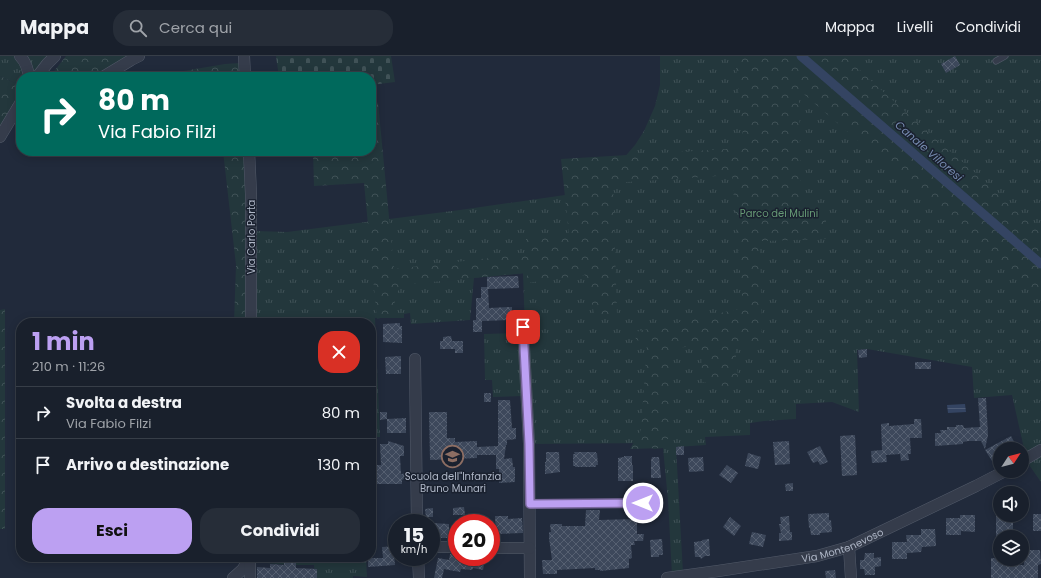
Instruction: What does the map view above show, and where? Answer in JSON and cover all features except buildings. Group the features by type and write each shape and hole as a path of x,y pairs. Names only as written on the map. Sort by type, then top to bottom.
{"street":[{"path":"20,56 26,64 28,72"},
{"path":"41,72 55,56"},
{"path":"111,72 139,56"},
{"path":"244,56 245,72"},
{"path":"0,137 16,110"},
{"name":"Via Carlo Porta","path":"249,156 251,194 251,318"},
{"path":"523,327 529,444 530,578"},
{"path":"414,359 417,514"},
{"path":"1029,458 1041,450"},
{"name":"Via Montenevoso","path":"667,578 817,556 849,547 993,477"},
{"path":"849,547 851,578"},
{"path":"500,548 530,548"},
{"path":"233,578 243,570 247,562"},
{"path":"250,562 250,578"},
{"path":"418,566 419,578"}],"lane":[{"path":"996,61 1004,56"},
{"path":"530,504 643,503"}],"green space":[{"path":"0,56 16,56 24,72 16,72 16,84 0,76"},
{"path":"27,56 51,56 37,72 33,72 32,65"},
{"path":"66,56 129,56 109,72 54,72"},
{"path":"276,56 391,56 395,82 376,84 376,72 278,72"},
{"name":"Parco dei Mulini","path":"660,56 1041,56 1041,482 1029,465 1029,442 1023,442 1012,395 974,398 972,367 867,349 857,350 859,412 832,402 796,404 796,419 750,423 750,435 705,437 706,445 676,447 683,573 672,575 668,500 663,448 653,449 653,443 529,444 523,273 404,285 474,278 470,320 411,324 410,313 404,314 404,318 255,318 256,231 287,232 565,195 578,190 622,160 635,145 644,131 655,106 660,85"},
{"path":"735,56 844,56 921,126 1041,230 1041,298 799,90 801,213 826,213 826,239 760,241 762,346 735,346 739,389 702,382 701,346 670,348 669,439 664,439 663,448 630,449 641,430 647,343 636,340 635,332 743,308 732,175 613,183 617,315 595,317 585,275 527,283 527,273 400,285 391,315 377,319 364,183 314,186 313,156 376,156 376,105 378,102 394,269 526,254 526,237 569,235 561,159 744,148"},
{"path":"240,63 240,72 178,72"},
{"path":"0,76 16,84 16,120 6,121 0,130"},
{"path":"224,156 244,156 247,217 245,318 234,318 236,265"},
{"path":"5,309 5,529 0,529 0,310"},
{"path":"519,333 523,396 493,397 492,380 485,380 484,334"},
{"name":"Parco dei Mulini","path":"376,342 380,437 376,437"},
{"path":"253,562 366,562 367,577 353,576 353,578 315,578 314,565"}],"water":[{"path":"965,404 966,412 948,413 947,405"}],"waterway":[{"name":"Canale Villoresi","path":"801,56 1041,264"}],"place":[{"name":"Scuola dell\"Infanzia Bruno Munari","path":"453,456"}],"route":[{"path":"523,327 529,444 530,504 643,503"}]}
